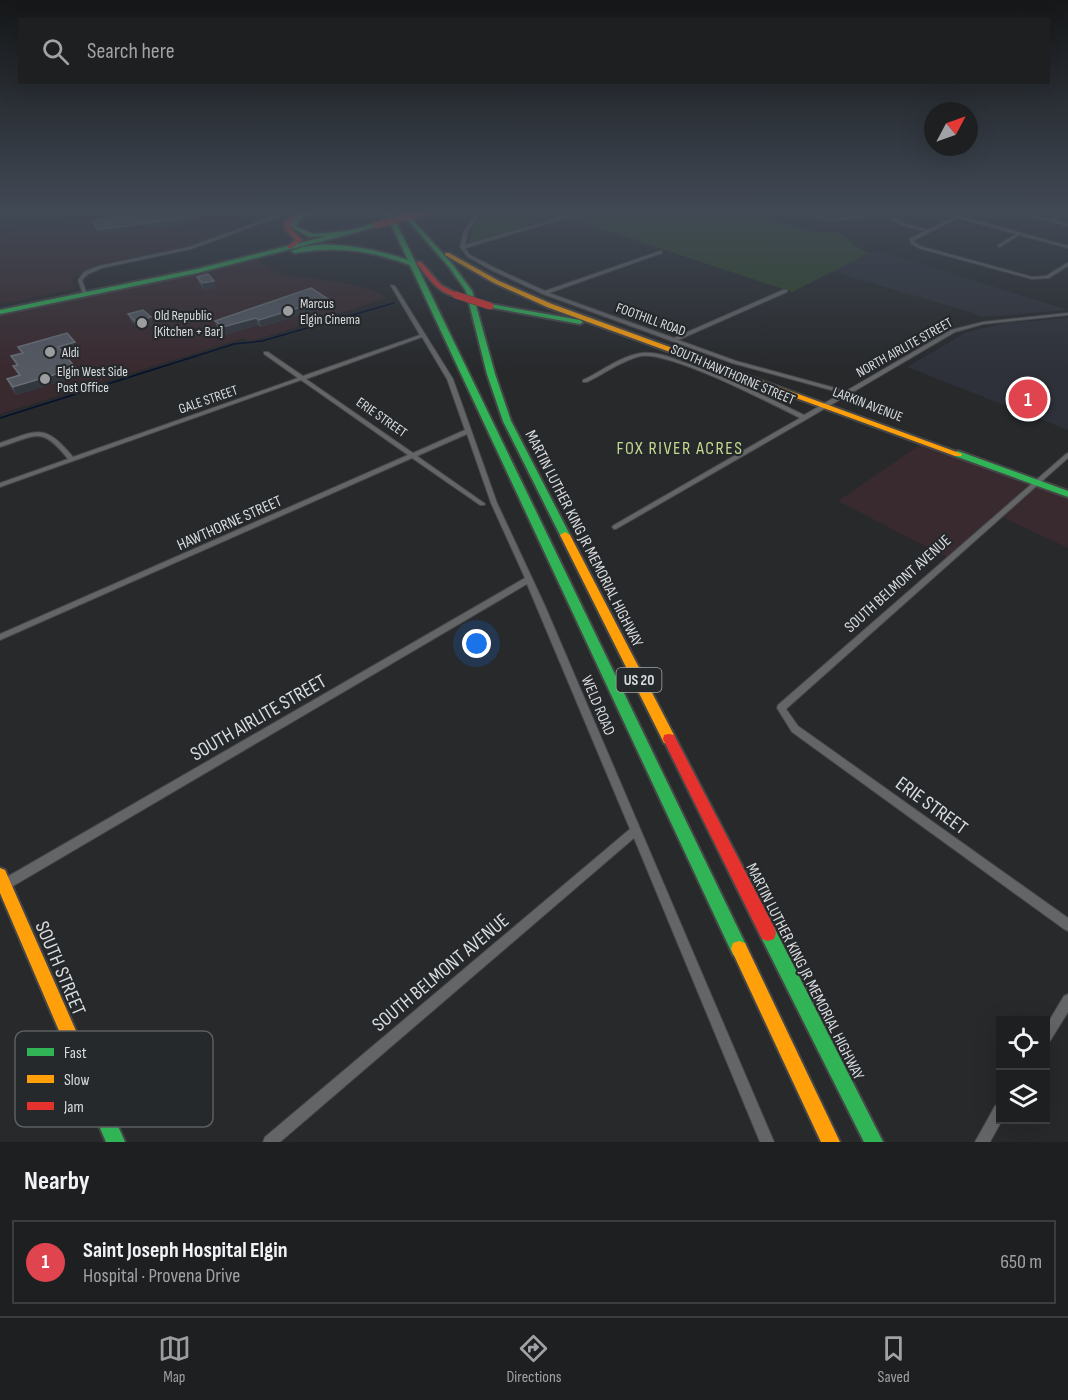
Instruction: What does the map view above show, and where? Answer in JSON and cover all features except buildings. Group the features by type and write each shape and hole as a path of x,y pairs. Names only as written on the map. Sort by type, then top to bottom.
{"main road":[{"path":"196,271 226,263"},
{"path":"0,312 234,263"},
{"path":"405,263 414,267"},
{"path":"412,263 414,267"},
{"name":"MARTIN LUTHER KING JR MEMORIAL HIGHWAY","path":"413,263 831,1142"},
{"path":"420,263 429,276 456,295 490,306 600,327 657,345"},
{"name":"MARTIN LUTHER KING JR MEMORIAL HIGHWAY","path":"449,263 469,291 491,374 507,421 874,1142"},
{"path":"461,263 488,278 657,345"},
{"name":"LARKIN AVENUE","path":"657,345 828,405 1068,494"},
{"name":"SOUTH STREET","path":"2,880 68,1031"},
{"name":"SOUTH STREET","path":"109,1127 116,1142"}],"street":[{"path":"85,294 80,280 98,268 120,263"},
{"name":"FOOTHILL ROAD","path":"482,263 545,293 674,340 764,371 811,381 847,393"},
{"path":"545,293 629,263"},
{"path":"978,263 1032,278 1047,277 1068,264"},
{"name":"WELD ROAD","path":"393,286 450,380 494,503 530,579 767,1142"},
{"path":"674,340 785,291"},
{"name":"NORTH AIRLITE STREET","path":"828,405 954,331 983,322 1068,314"},
{"name":"GALE STREET","path":"0,485 424,335"},
{"name":"ERIE STREET","path":"266,353 482,504"},
{"name":"SOUTH HAWTHORNE STREET","path":"585,381 644,354 656,354 721,378 805,418"},
{"path":"616,527 828,405"},
{"name":"HAWTHORNE STREET","path":"0,637 469,431"},
{"path":"0,445 31,435 48,434 56,438 72,460"},
{"name":"SOUTH BELMONT AVENUE","path":"781,708 1034,483 1068,456"},
{"name":"SOUTH AIRLITE STREET","path":"2,880 530,579"},
{"name":"ERIE STREET","path":"781,708 795,729 1068,925"},
{"name":"SOUTH BELMONT AVENUE","path":"270,1142 636,831"},
{"path":"1050,1030 1068,1000"},
{"path":"982,1142 996,1118"}],"shaded area":[{"path":"0,263 108,263 74,278 72,282 75,289 0,304"},
{"path":"241,263 263,263 284,275 341,282 373,290 387,298 249,342 244,338 0,414 0,313"},
{"path":"847,263 918,263 1068,310 980,317 831,271"},
{"path":"1068,318 1068,430 907,367 967,332 1005,323"},
{"path":"924,442 1032,483 948,558 838,501"},
{"path":"1035,484 1068,495 1068,548 1000,516"}],"green space":[{"path":"705,263 849,263 792,292"}],"waterway":[{"path":"0,418 234,344 262,341 394,303"}],"traffic: fast":[{"path":"0,312 227,263"},
{"path":"412,263 739,949"},
{"path":"449,263 469,291 491,374 507,421 565,535"},
{"path":"490,306 580,322"},
{"path":"958,454 1068,494"},
{"path":"768,933 874,1142"},
{"path":"109,1127 116,1142"}],"traffic: slow":[{"path":"462,263 523,294 657,345"},
{"path":"657,345 958,454"},
{"path":"565,535 669,739"},
{"path":"0,875 68,1031"},
{"path":"739,949 831,1142"}],"traffic: jam":[{"path":"419,263 439,286 456,295"},
{"path":"456,295 490,306"},
{"path":"669,739 768,933"}],"place":[{"name":"Marcus Elgin Cinema","path":"288,311"},
{"name":"Old Republic [Kitchen + Bar]","path":"142,323"},
{"name":"Aldi","path":"50,352"},
{"name":"Elgin West Side Post Office","path":"45,379"},
{"name":"Saint Joseph Hospital Elgin","path":"1028,399"}],"district":[{"name":"FOX RIVER ACRES","path":"680,448"}]}
